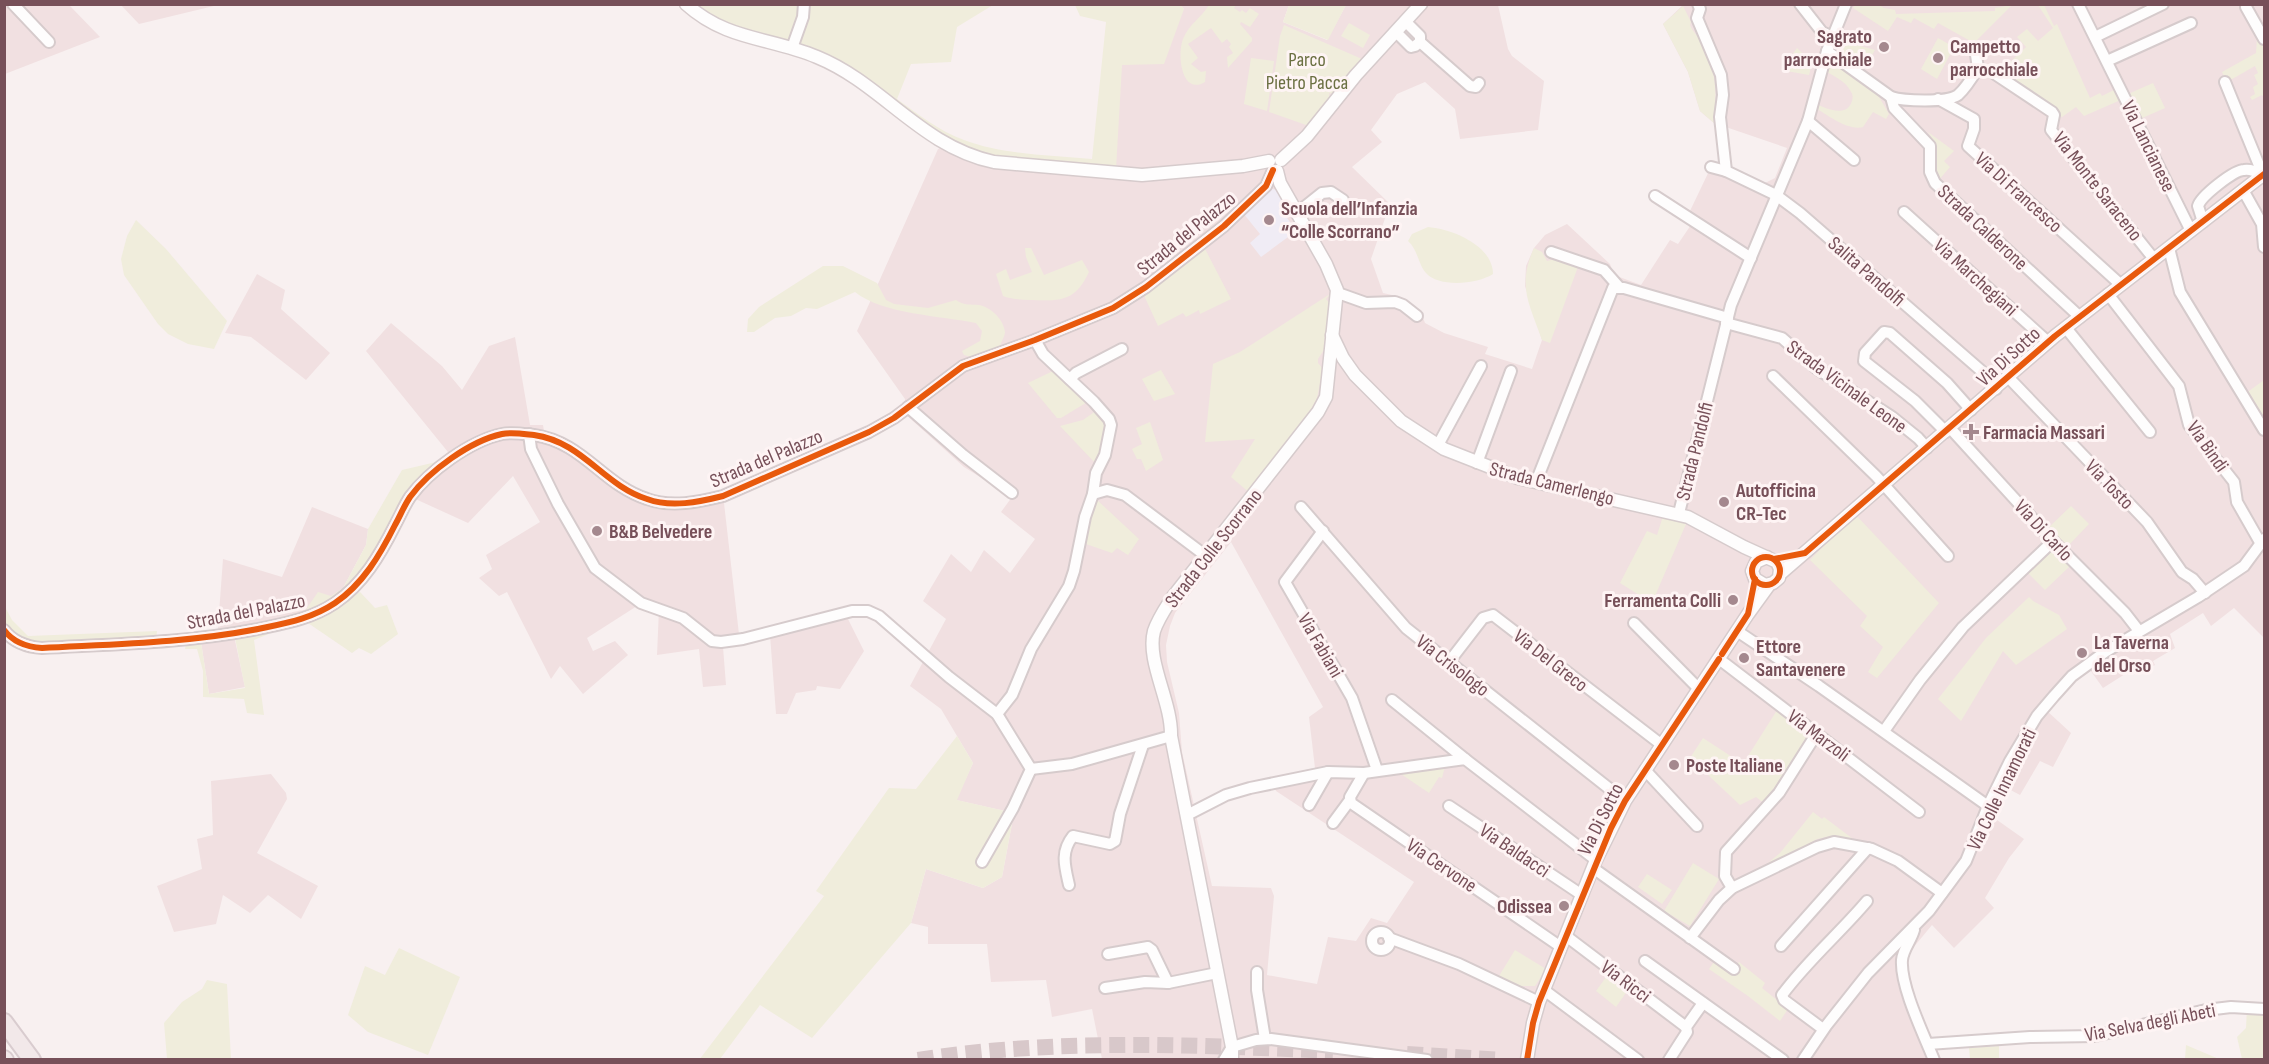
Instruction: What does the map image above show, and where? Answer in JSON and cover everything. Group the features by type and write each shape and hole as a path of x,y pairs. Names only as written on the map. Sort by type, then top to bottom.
{"highway":[{"path":"4,1022 32,1059"}],"street":[{"path":"13,4 49,42"},
{"path":"686,4 714,26 816,56 851,74 896,111 948,146 978,158 994,162 1135,175 1162,175 1256,164 1274,166 1307,136 1356,75 1421,4"},
{"path":"792,48 803,17 804,4"},
{"path":"1698,4 1700,9 1697,18 1721,75 1723,95 1720,117 1726,171"},
{"path":"1800,4 1822,32 1833,37"},
{"name":"Strada Pandolfi","path":"1770,558 1679,513 1727,320 1808,121 1827,51 1846,4"},
{"path":"2095,37 2163,4"},
{"name":"Via Lancianese","path":"2081,5 2191,231"},
{"path":"2246,7 2265,39"},
{"path":"1406,22 1420,36 1420,42 1470,86 1476,87 1479,83"},
{"path":"2107,61 2191,23"},
{"path":"1396,32 1411,47 1420,42"},
{"path":"1827,51 1891,97 1901,101 1954,98 1965,88 1978,68 1976,55"},
{"name":"Via Monte Saraceno","path":"1992,72 2052,112 2054,115 2051,130 2154,259"},
{"path":"2225,82 2264,174"},
{"name":"Strada Calderone","path":"1891,97 1894,108 1930,146 1930,172 1935,183 2079,317"},
{"name":"Via Di Francesco","path":"1938,99 1974,119 1974,129 1968,140 1968,146 2120,284"},
{"path":"1808,121 1854,160"},
{"path":"1274,166 1280,183 1326,264 1338,293 1366,303 1395,302 1417,316"},
{"name":"Strada del Palazzo","path":"4,630 19,642 30,647 42,648 200,639 301,620 336,602 358,584 384,547 411,497 449,459 500,435 545,437 572,449 623,487 647,500 676,504 723,496 869,432 908,407 963,366 1113,308 1146,287 1224,226 1266,186 1274,166"},
{"name":"Salita Pandolfi","path":"1711,167 1726,171 1776,195 1800,213 1976,366 1996,389"},
{"path":"2203,222 2198,206 2201,198 2240,170 2264,174"},
{"name":"Via Di Sotto","path":"1780,574 2066,327 2264,174"},
{"path":"2243,190 2262,224 2265,247"},
{"path":"1297,213 1322,193 1331,192 1342,200"},
{"path":"1656,196 1751,258"},
{"name":"Via Marchegiani","path":"1904,212 2049,342"},
{"path":"2169,248 2180,292 2265,430"},
{"path":"1551,252 1604,270 1619,287"},
{"path":"1536,482 1613,288 1619,287 1727,320"},
{"name":"Strada Colle Scorrano","path":"1232,1053 1171,736 1168,706 1153,650 1154,631 1172,598 1323,403 1326,397 1338,293"},
{"name":"Via Bindi","path":"2108,294 2179,386 2189,425 2234,482 2237,502 2264,540"},
{"name":"Strada Vicinale Leone","path":"1727,320 1782,338 1816,368 1892,417 1927,448"},
{"name":"Via Di Sotto","path":"2066,327 2150,432"},
{"name":"Via Di Sotto","path":"1948,430 1864,361 1864,353 1884,332 1890,333 1947,383 1971,410"},
{"name":"Strada Camerlengo","path":"1332,335 1351,370 1401,421 1438,445 1518,478 1679,513"},
{"path":"997,714 1012,694 1031,649 1069,586 1085,517 1093,494 1096,473 1105,455 1111,422 1043,354 1035,340"},
{"path":"1070,379 1076,373 1122,349"},
{"path":"1438,445 1482,366"},
{"path":"1477,463 1511,371"},
{"path":"1773,376 1884,485 1948,556"},
{"name":"Via Tosto","path":"2009,378 2147,522 2182,572 2193,579 2205,593"},
{"path":"908,407 963,455 1012,493"},
{"name":"Via Di Carlo","path":"1948,430 2125,613 2139,631"},
{"path":"529,435 531,449 558,504 595,568 641,603 683,618 712,641 721,642 742,639 852,611 868,611 879,616 949,677 997,714 1031,769"},
{"path":"1093,494 1107,490 1125,495 1206,556"},
{"name":"Via Crisologo","path":"1301,507 1406,628 1625,801"},
{"name":"Via Fabiani","path":"1323,531 1285,582 1352,698 1377,770"},
{"name":"Via Colle Innamorati","path":"1803,1059 1823,1029 1868,973 1915,927 1966,861 1988,806 2010,761 2037,716 2072,676 2139,631 2205,593 2244,566 2264,540"},
{"path":"1884,731 1920,680 1963,627 2054,541"},
{"path":"1744,547 1751,558 1754,573 1761,584 1769,585 1776,581 1780,574 1779,566 1770,558 1758,560 1754,573"},
{"name":"Via Di Sotto","path":"1770,558 1805,553"},
{"name":"Via Di Sotto","path":"1748,614 1754,573"},
{"name":"Via Di Sotto","path":"1527,1059 1533,1023 1541,996 1594,864 1625,801 1769,585"},
{"name":"Via Del Greco","path":"1449,662 1483,618 1493,615 1662,745"},
{"path":"1634,623 1699,689"},
{"path":"1737,631 1884,731 1988,806"},
{"name":"Via Marzoli","path":"1719,659 1919,812"},
{"path":"1392,700 1594,864 1734,969"},
{"path":"1732,888 1725,876 1726,852 1766,810 1817,733"},
{"path":"1031,769 1072,764 1171,736"},
{"path":"1069,885 1064,859 1067,843 1073,836 1110,844 1115,842 1120,814 1143,745"},
{"path":"1187,815 1234,793 1328,772 1364,773 1465,759"},
{"path":"981,862 1013,808 1031,769"},
{"path":"1645,770 1697,826"},
{"path":"1309,805 1328,772"},
{"path":"1333,823 1350,800 1364,773"},
{"name":"Via Cervone","path":"1350,800 1563,941"},
{"name":"Via Baldacci","path":"1449,806 1582,895"},
{"path":"1690,938 1719,900 1732,888 1826,844 1843,842 1868,848 1898,861 1942,894"},
{"path":"1781,946 1868,848"},
{"path":"1823,1029 1784,1000 1782,995 1796,977 1868,901"},
{"path":"1915,927 1904,951 1902,963 1915,1013 1934,1059"},
{"path":"1389,938 1541,996 1638,1059"},
{"name":"Via Ricci","path":"1563,941 1686,1027"},
{"path":"1108,954 1148,947 1152,950 1168,983"},
{"path":"1645,961 1783,1059"},
{"path":"1257,972 1257,990 1265,1039"},
{"path":"1105,988 1145,982 1168,983 1216,973"},
{"path":"1671,1059 1687,1032 1686,1027 1703,1003"},
{"name":"Via Selva degli Abeti","path":"1928,1044 2030,1037 2095,1036 2206,1010 2231,1007 2265,1009"},
{"path":"1224,1059 1232,1053 1265,1039 1427,1059"}],"shaded area":[{"path":"5,5 69,5 100,37 5,74"},
{"path":"121,5 218,5 139,24"},
{"path":"1180,5 1289,5 1283,22 1327,40 1346,5 1498,5 1508,49 1512,56 1544,81 1538,130 1460,139 1455,109 1425,82 1397,94 1371,130 1382,142 1352,167 1390,204 1371,259 1383,293 1401,297 1421,312 1425,323 1444,333 1488,347 1485,354 1532,369 1542,340 1525,286 1526,266 1534,248 1545,235 1567,224 1610,264 1614,275 1641,285 1670,240 1678,244 1695,219 1689,213 1711,167 1731,167 1765,183 1775,178 1787,148 1714,123 1700,111 1688,72 1663,24 1683,5 2264,5 2264,636 2234,608 2211,626 2203,613 2170,634 2175,648 2153,661 2155,665 2137,675 2133,669 2103,688 2088,667 2046,710 2071,733 2053,767 2040,761 2020,795 2003,786 1990,815 2024,839 2009,858 1985,898 1994,908 1954,948 1932,925 1908,954 1908,968 1917,1004 1941,1059 1102,1059 1092,1009 1052,1017 1046,980 991,982 987,944 928,944 928,927 911,923 926,869 983,888 1002,877 1014,813 956,800 973,763 941,709 910,686 946,619 923,601 951,554 971,572 984,550 1010,573 1035,539 1001,512 1012,497 964,467 904,413 905,399 857,331 938,149 951,143 1093,168 1122,65 1184,9","holes":["1231,542 1323,707 1309,717 1315,768 1271,778 1276,791 1414,882 1387,923 1371,918 1356,941 1328,937 1317,984 1267,975 1274,896 1271,888 1212,886 1182,752 1179,713 1167,662 1166,645 1170,626 1175,613"]},
{"name":"Scuola dell’Infanzia “Colle Scorrano”","path":"1268,188 1278,190 1291,214 1287,218 1292,225 1296,223 1299,229 1261,257 1250,243 1260,234 1243,213"},
{"path":"257,274 285,290 281,309 330,353 306,380 251,337 225,333"},
{"path":"391,323 442,366 462,390 489,346 515,337 530,425 543,425 545,437 623,487 676,504 724,503 740,643 723,647 726,685 703,687 699,649 657,655 659,609 637,606 587,638 593,651 615,641 628,655 583,694 560,666 551,679 507,592 499,596 479,578 492,569 486,555 540,522 513,476 468,523 411,497 452,457 366,351"},
{"path":"312,507 368,529 366,545 343,588 300,618 233,631 245,687 209,694 201,642 217,640 223,559 282,577"},
{"path":"848,619 864,651 840,689 817,686 816,690 796,693 787,714 776,714 770,635"},
{"path":"271,774 286,793 287,799 257,853 318,886 301,919 268,895 250,913 223,895 216,924 174,932 157,886 202,869 197,839 213,835 211,781"}],"green space":[{"path":"1180,4 1184,9 1164,64 1122,65 1116,169 991,157 951,143 802,45 798,37 792,48 728,28 690,5 993,5 957,27 951,62 911,64 897,99 946,132 979,145 1027,154 1092,159 1106,22 1080,16 1075,5"},
{"path":"1289,4 1346,5 1328,40 1283,22"},
{"path":"1209,5 1236,5 1234,8 1240,12 1242,10 1246,13 1250,8 1259,14 1250,27 1241,22 1240,24 1252,41 1228,68 1227,57 1233,53 1229,47 1231,44 1227,39 1222,43 1211,28 1188,44 1198,58 1191,64 1201,72 1206,71 1205,82 1197,85 1186,79 1181,63 1181,46 1189,29"},
{"path":"1855,5 1879,5 1895,10 1896,14 1995,11 1995,8 2012,5 1974,43 1938,23 1934,29 1914,18 1911,23 1897,17 1888,31 1853,8"},
{"path":"2038,5 2044,5 2054,26 2057,24 2090,98 2100,93 2102,96 2118,88 2123,99 2084,116 2076,107 2062,117 1995,71 2004,62 2007,65 2026,47 2017,37 2027,29 2038,41 2053,28"},
{"path":"1683,6 1712,68 1715,89 1714,123 1700,111 1688,72 1663,24"},
{"path":"1349,23 1370,35 1363,48 1341,36"},
{"name":"Parco Pietro Pacca","path":"1284,25 1362,59 1333,94 1329,93 1330,100 1309,126 1269,112 1280,36"},
{"path":"2261,35 2264,42 2264,98 2262,95 2252,100 2250,97 2255,94 2253,87 2258,84 2254,75 2258,73 2255,66 2227,82 2222,72 2256,53 2257,38"},
{"name":"Campetto parrocchiale","path":"1938,38 1954,47 1937,79 1921,69"},
{"path":"1839,40 1875,50 1863,70 1837,48"},
{"path":"1797,48 1812,63 1809,75 1781,70"},
{"path":"1251,58 1274,61 1267,111 1244,104"},
{"path":"1830,58 1875,90 1889,114 1886,119 1873,112 1863,127 1851,127 1814,107 1815,103 1841,111 1846,109 1852,101 1853,97 1847,85 1825,71"},
{"path":"2153,83 2165,108 2140,119 2128,94"},
{"path":"1928,132 1954,151 1944,161 1950,167 1938,181 1935,145"},
{"path":"136,220 166,249 227,321 214,349 188,344 168,334 158,324 124,275 121,259 127,236"},
{"path":"1428,227 1460,235 1479,247 1491,264 1493,274 1478,280 1459,283 1449,283 1432,278 1423,269 1408,241 1412,234"},
{"path":"1203,245 1231,299 1200,314 1199,310 1186,317 1183,313 1158,326 1142,291"},
{"path":"1025,248 1031,248 1044,275 1082,260 1089,272 1078,289 1066,298 1041,300 1003,296 996,274 1006,269 1010,280 1032,272"},
{"path":"1534,248 1542,252 1547,261 1560,258 1579,264 1550,343 1542,340 1527,294 1526,273"},
{"path":"823,266 843,266 877,283 886,300 894,304 928,308 956,300 965,304 984,306 1002,323 1005,334 1000,346 971,357 964,355 962,351 980,341 982,331 976,323 896,310 855,292 817,309 806,308 791,316 775,318 754,332 747,332 748,319 759,307"},
{"path":"1330,294 1326,299 1330,304 1325,348 1318,359 1323,369 1317,398 1306,419 1251,494 1231,477 1255,439 1205,442 1213,364 1240,352"},
{"path":"1055,370 1089,401 1061,418 1057,418 1028,383"},
{"path":"1161,370 1175,394 1154,401 1142,379"},
{"path":"2264,380 2264,426 2245,394"},
{"path":"1097,410 1108,427 1102,452 1096,464 1060,426 1083,420"},
{"path":"1150,422 1163,460 1146,471 1141,459 1137,459 1132,449 1142,444 1136,428"},
{"path":"449,459 411,497 358,584 300,618 318,592 331,596 343,588 366,545 368,529 402,470"},
{"path":"1095,498 1139,539 1128,555 1117,548 1112,553 1083,543"},
{"path":"2071,506 2089,524 2068,546 2048,528"},
{"path":"1855,514 1939,603 1877,678 1868,672 1883,647 1860,626 1867,616 1810,560"},
{"path":"1663,516 1686,524 1652,603 1620,583 1647,531 1657,535"},
{"path":"2053,546 2071,565 2045,590 2027,572"},
{"path":"360,592 375,608 387,605 398,634 371,654 359,648 352,653 308,623"},
{"path":"2029,597 2059,615 2067,629 2016,665 2003,651 1961,721 1938,699 1986,638"},
{"path":"4,605 12,620 28,636 157,631 156,640 38,644 25,642 5,626"},
{"path":"293,624 254,640 264,715 247,713 244,699 203,697 203,671 197,649 185,649 186,644 201,642 209,694 245,688 235,638"},
{"path":"1779,707 1813,734 1765,804 1756,797 1740,805 1690,758 1703,738 1743,764"},
{"path":"957,736 973,763 957,800 1014,813 1002,877 983,888 926,869 911,923 812,1038 760,1005 720,1059 699,1060 824,896 816,891 889,788 916,789"},
{"path":"1445,766 1442,778 1439,777 1429,793 1398,772"},
{"path":"1813,812 1822,819 1824,817 1853,839 1831,836 1817,839 1755,874 1780,853"},
{"path":"1693,863 1719,879 1690,926 1664,911"},
{"path":"1647,874 1672,890 1662,904 1638,887"},
{"path":"399,948 460,977 428,1055 368,1032 348,1015 365,966 385,975"},
{"path":"1515,950 1546,969 1535,986 1519,986 1499,976"},
{"path":"1714,962 1731,973 1739,962 1765,983 1762,988 1788,1009 1780,1021 1709,969"},
{"path":"1609,973 1630,987 1616,1007 1596,991"},
{"path":"207,980 227,984 231,1059 167,1059 164,1023 182,1002 202,989"},
{"path":"2247,1008 2264,1010 2264,1059 2242,1059 2237,1037 2246,1028"},
{"path":"2186,1045 2219,1059 2185,1059"},
{"path":"1999,1046 1999,1059 1970,1059 1969,1048"}],"tunnel":[{"path":"918,1060 1021,1048 1073,1046 1177,1045 1333,1051"},
{"path":"1407,1054 1502,1060"}],"cycle path":[{"path":"4,630 21,643 42,648 150,642 231,634 307,617 335,603 362,578 383,547 410,497 428,477 464,450 502,434 526,434 551,439 580,455 632,493 656,502 685,503 723,496 869,432 894,418 963,366 1113,308 1146,287 1224,226 1266,186 1273,170"},
{"path":"1774,559 1805,553 2055,336 2264,174"},
{"path":"1766,557 1776,561 1780,571 1776,581 1766,585 1756,581 1752,571 1756,561 1766,557"},
{"path":"1722,654 1748,614 1755,579"},
{"path":"1527,1060 1539,1002 1611,828 1625,801 1719,659"}],"place":[{"name":"Sagrato parrocchiale","path":"1884,47"},
{"name":"Campetto parrocchiale","path":"1938,58"},
{"name":"Scuola dell’Infanzia “Colle Scorrano”","path":"1269,220"},
{"name":"Farmacia Massari","path":"1971,432"},
{"name":"Autofficina CR-Tec","path":"1724,502"},
{"name":"B&B Belvedere","path":"597,531"},
{"name":"Ferramenta Colli","path":"1733,600"},
{"name":"La Taverna del Orso","path":"2082,653"},
{"name":"Ettore Santavenere","path":"1744,658"},
{"name":"Poste Italiane","path":"1674,765"},
{"name":"Odissea","path":"1564,906"}]}
